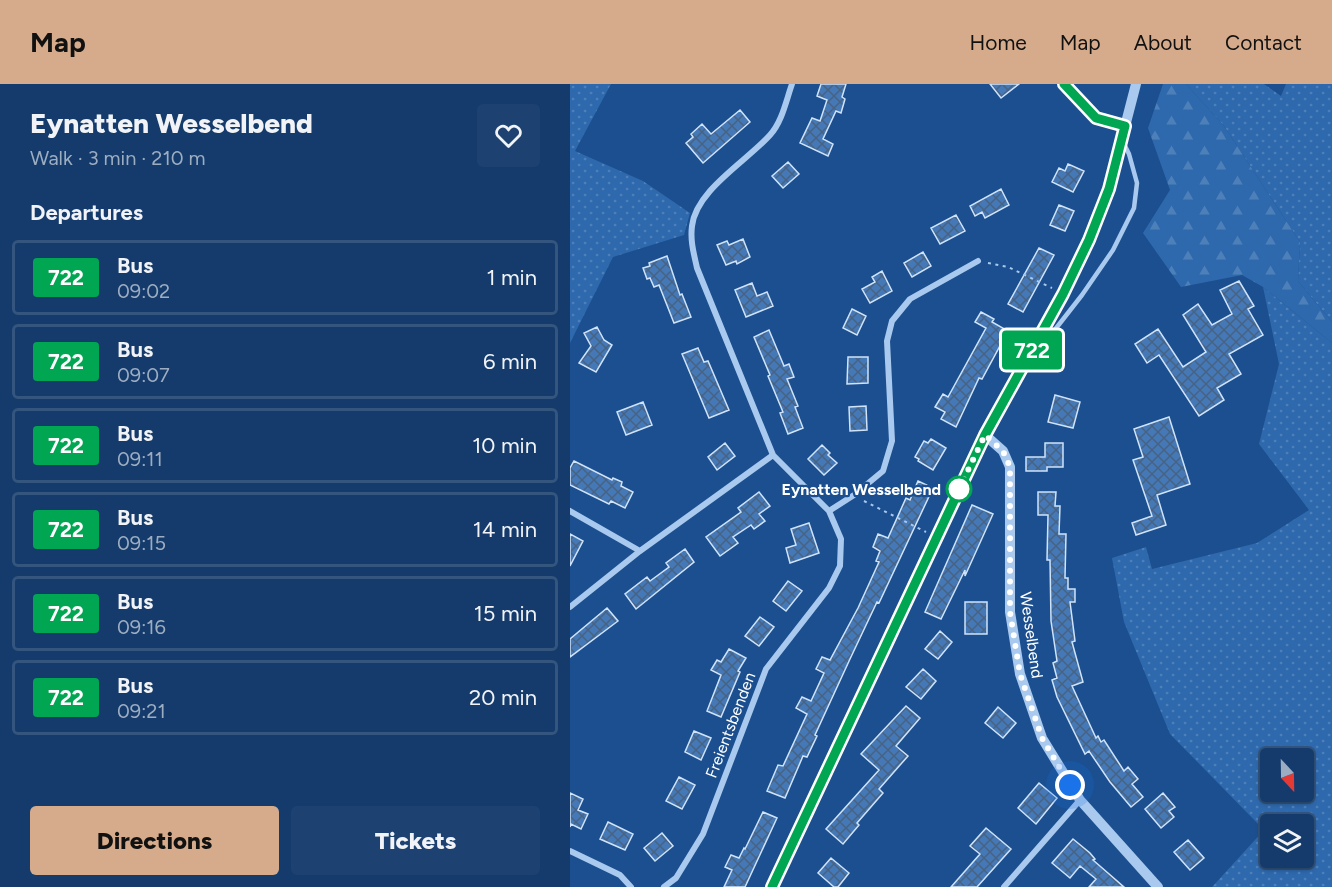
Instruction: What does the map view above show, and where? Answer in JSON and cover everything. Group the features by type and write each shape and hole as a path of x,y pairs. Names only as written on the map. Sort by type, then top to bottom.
{"street":[{"name":"Freientsbenden","path":"664,887 676,878 703,834 766,669 829,588 840,566 841,539 830,511 773,455 697,268 691,244 692,224 702,201 771,135 792,84"},
{"path":"1064,84 1096,118 1125,126"},
{"path":"772,887 985,435 1063,294 1089,240 1109,189 1136,84"},
{"path":"830,511 883,471 892,441 887,341 892,321 910,299 978,261"},
{"name":"Wesselbend","path":"985,435 1003,451 1010,467 1010,612 1020,674 1042,738 1080,800 1158,887"},
{"path":"570,608 640,551 773,455"},
{"path":"570,511 640,551"},
{"path":"1004,887 1080,800"},
{"path":"570,851 620,875 631,887"}],"lane":[{"path":"1035,345 1050,336 1082,296 1113,250 1134,208 1137,183 1129,154 1122,140"}],"path":[{"path":"978,261 1008,267 1063,294"},
{"path":"854,495 937,537"}],"green space":[{"path":"570,84 611,84 575,151 643,181 690,213 684,235 613,257 570,343"},
{"path":"1163,84 1186,84 1224,126 1300,242 1298,281 1332,322 1332,343 1263,287 1242,275 1181,287 1143,233 1170,190 1148,128"},
{"path":"1186,84 1264,84 1281,96 1286,84 1332,84 1332,322 1298,281 1300,242 1224,126"},
{"path":"1263,287 1332,343 1332,887 1212,887 1260,834 1260,868 1314,868 1314,814 1260,814 1260,826 1170,734 1124,622 1112,558 1146,547 1152,569 1257,543 1309,510 1259,444 1279,364"}],"building":[{"path":"821,84 846,84 841,113 836,111 823,139 833,144 828,156 800,143 812,118 820,121 827,100 817,96"},
{"path":"990,84 1019,84 1001,98"},
{"path":"740,110 750,122 703,163 686,143 693,137 691,134 702,124 711,134"},
{"path":"788,162 799,174 783,188 772,176"},
{"path":"1068,164 1084,171 1073,192 1052,182 1059,168 1065,171"},
{"path":"1001,189 1009,205 985,218 982,212 975,216 970,206"},
{"path":"1059,205 1074,211 1065,231 1050,225"},
{"path":"956,215 965,231 940,244 931,228"},
{"path":"743,239 750,257 737,264 736,261 726,265 717,245 727,241 729,245"},
{"path":"1039,248 1054,255 1023,312 1008,304"},
{"path":"923,252 931,266 912,277 904,263"},
{"path":"667,256 680,295 682,294 691,317 674,323 659,285 654,287 650,278 647,279 643,268"},
{"path":"882,271 892,291 870,303 862,289 875,282 872,277"},
{"path":"1239,281 1254,306 1248,309 1263,335 1229,354 1241,374 1217,388 1224,400 1199,416 1159,355 1147,363 1135,344 1158,329 1183,367 1206,352 1183,315 1198,304 1212,325 1232,314 1220,290"},
{"path":"752,283 757,296 767,292 773,306 746,317 735,290"},
{"path":"852,309 866,316 857,335 843,328"},
{"path":"981,312 994,319 992,322 1008,331 982,379 979,378 956,427 941,419 945,412 935,407 943,394 948,397 986,328 975,322"},
{"path":"597,327 604,340 612,345 596,372 579,363 591,346 584,333"},
{"path":"769,330 784,366 789,364 794,377 787,379 798,406 795,407 803,428 788,434 780,413 783,412 754,337"},
{"path":"698,348 704,362 708,361 729,410 709,418 682,354"},
{"path":"848,357 868,357 868,383 847,384"},
{"path":"1055,395 1080,402 1073,428 1048,422"},
{"path":"643,402 652,425 626,435 617,412"},
{"path":"866,406 867,430 850,431 849,407"},
{"path":"1169,417 1190,484 1157,495 1166,525 1136,535 1132,523 1152,516 1133,460 1143,457 1134,429"},
{"path":"931,439 946,448 933,470 915,457 924,441 928,443"},
{"path":"725,443 735,456 717,470 708,457"},
{"path":"1045,443 1063,443 1063,467 1047,467 1047,471 1026,471 1026,457 1045,457"},
{"path":"822,445 837,463 824,475 808,459"},
{"path":"574,461 612,480 613,478 622,482 621,486 633,492 625,508 611,501 609,504 570,485 570,468"},
{"path":"918,481 933,488 850,659 807,757 803,756 785,798 767,791 778,765 783,766 807,714 796,708 802,697 811,701 824,673 816,669 822,657 830,660 879,562 876,561 880,551 873,547 878,534 888,538 906,498 910,500"},
{"path":"759,492 770,506 759,514 765,521 754,529 751,525 733,537 738,543 720,556 706,537 741,512 738,508"},
{"path":"1038,492 1056,492 1055,506 1060,506 1059,534 1066,534 1065,578 1068,578 1068,589 1075,589 1075,602 1070,602 1075,641 1072,642 1083,682 1072,686 1096,738 1098,736 1101,742 1104,740 1124,771 1128,767 1138,779 1132,784 1143,797 1131,807 1110,782 1089,751 1085,754 1057,697 1052,680 1057,678 1053,663 1057,661 1051,621 1050,560 1047,560 1048,515 1038,515"},
{"path":"972,505 993,514 965,576 965,570 941,619 925,612"},
{"path":"809,523 819,553 790,563 786,548 796,545 791,529"},
{"path":"570,534 583,541 570,566"},
{"path":"685,549 694,562 636,609 625,594 647,577 650,581 669,567 666,563"},
{"path":"788,581 802,591 786,611 773,601"},
{"path":"965,602 987,602 987,634 965,634"},
{"path":"607,608 618,621 570,657 570,639"},
{"path":"760,617 774,627 759,646 745,636"},
{"path":"940,631 952,642 938,659 925,649"},
{"path":"729,649 746,658 738,671 740,672 721,717 707,711 721,675 711,670 717,660 721,662"},
{"path":"923,669 936,681 921,699 906,687"},
{"path":"906,706 920,718 896,746 908,756 879,789 883,793 857,823 859,825 843,844 826,829 879,770 861,754"},
{"path":"998,707 1016,723 1003,738 985,723"},
{"path":"694,731 711,738 701,760 685,752"},
{"path":"679,777 695,785 682,809 666,801"},
{"path":"1039,783 1057,798 1036,824 1018,808"},
{"path":"570,793 583,799 578,810 588,814 581,829 571,824 570,827"},
{"path":"1163,793 1175,807 1169,811 1174,817 1161,828 1145,809"},
{"path":"763,812 777,818 745,887 724,887 732,870 725,867 731,855 739,858"},
{"path":"608,822 633,834 625,850 600,839"},
{"path":"986,828 1011,849 977,887 951,887 980,854 970,846"},
{"path":"662,833 673,846 655,861 644,848"},
{"path":"1073,839 1124,887 1089,887 1096,879 1080,866 1070,878 1052,863"},
{"path":"1188,840 1204,858 1190,870 1174,852"},
{"path":"831,858 849,873 838,887 834,887 818,873"}],"bus line":[{"name":"722","path":"772,887 985,435 1063,294 1089,240 1109,189 1125,126 1096,118 1064,84"}],"place":[{"name":"Eynatten Wesselbend","path":"959,489"}],"route":[{"path":"959,489 985,435 1003,451 1010,467 1010,612 1020,674 1042,738 1070,785"}]}
